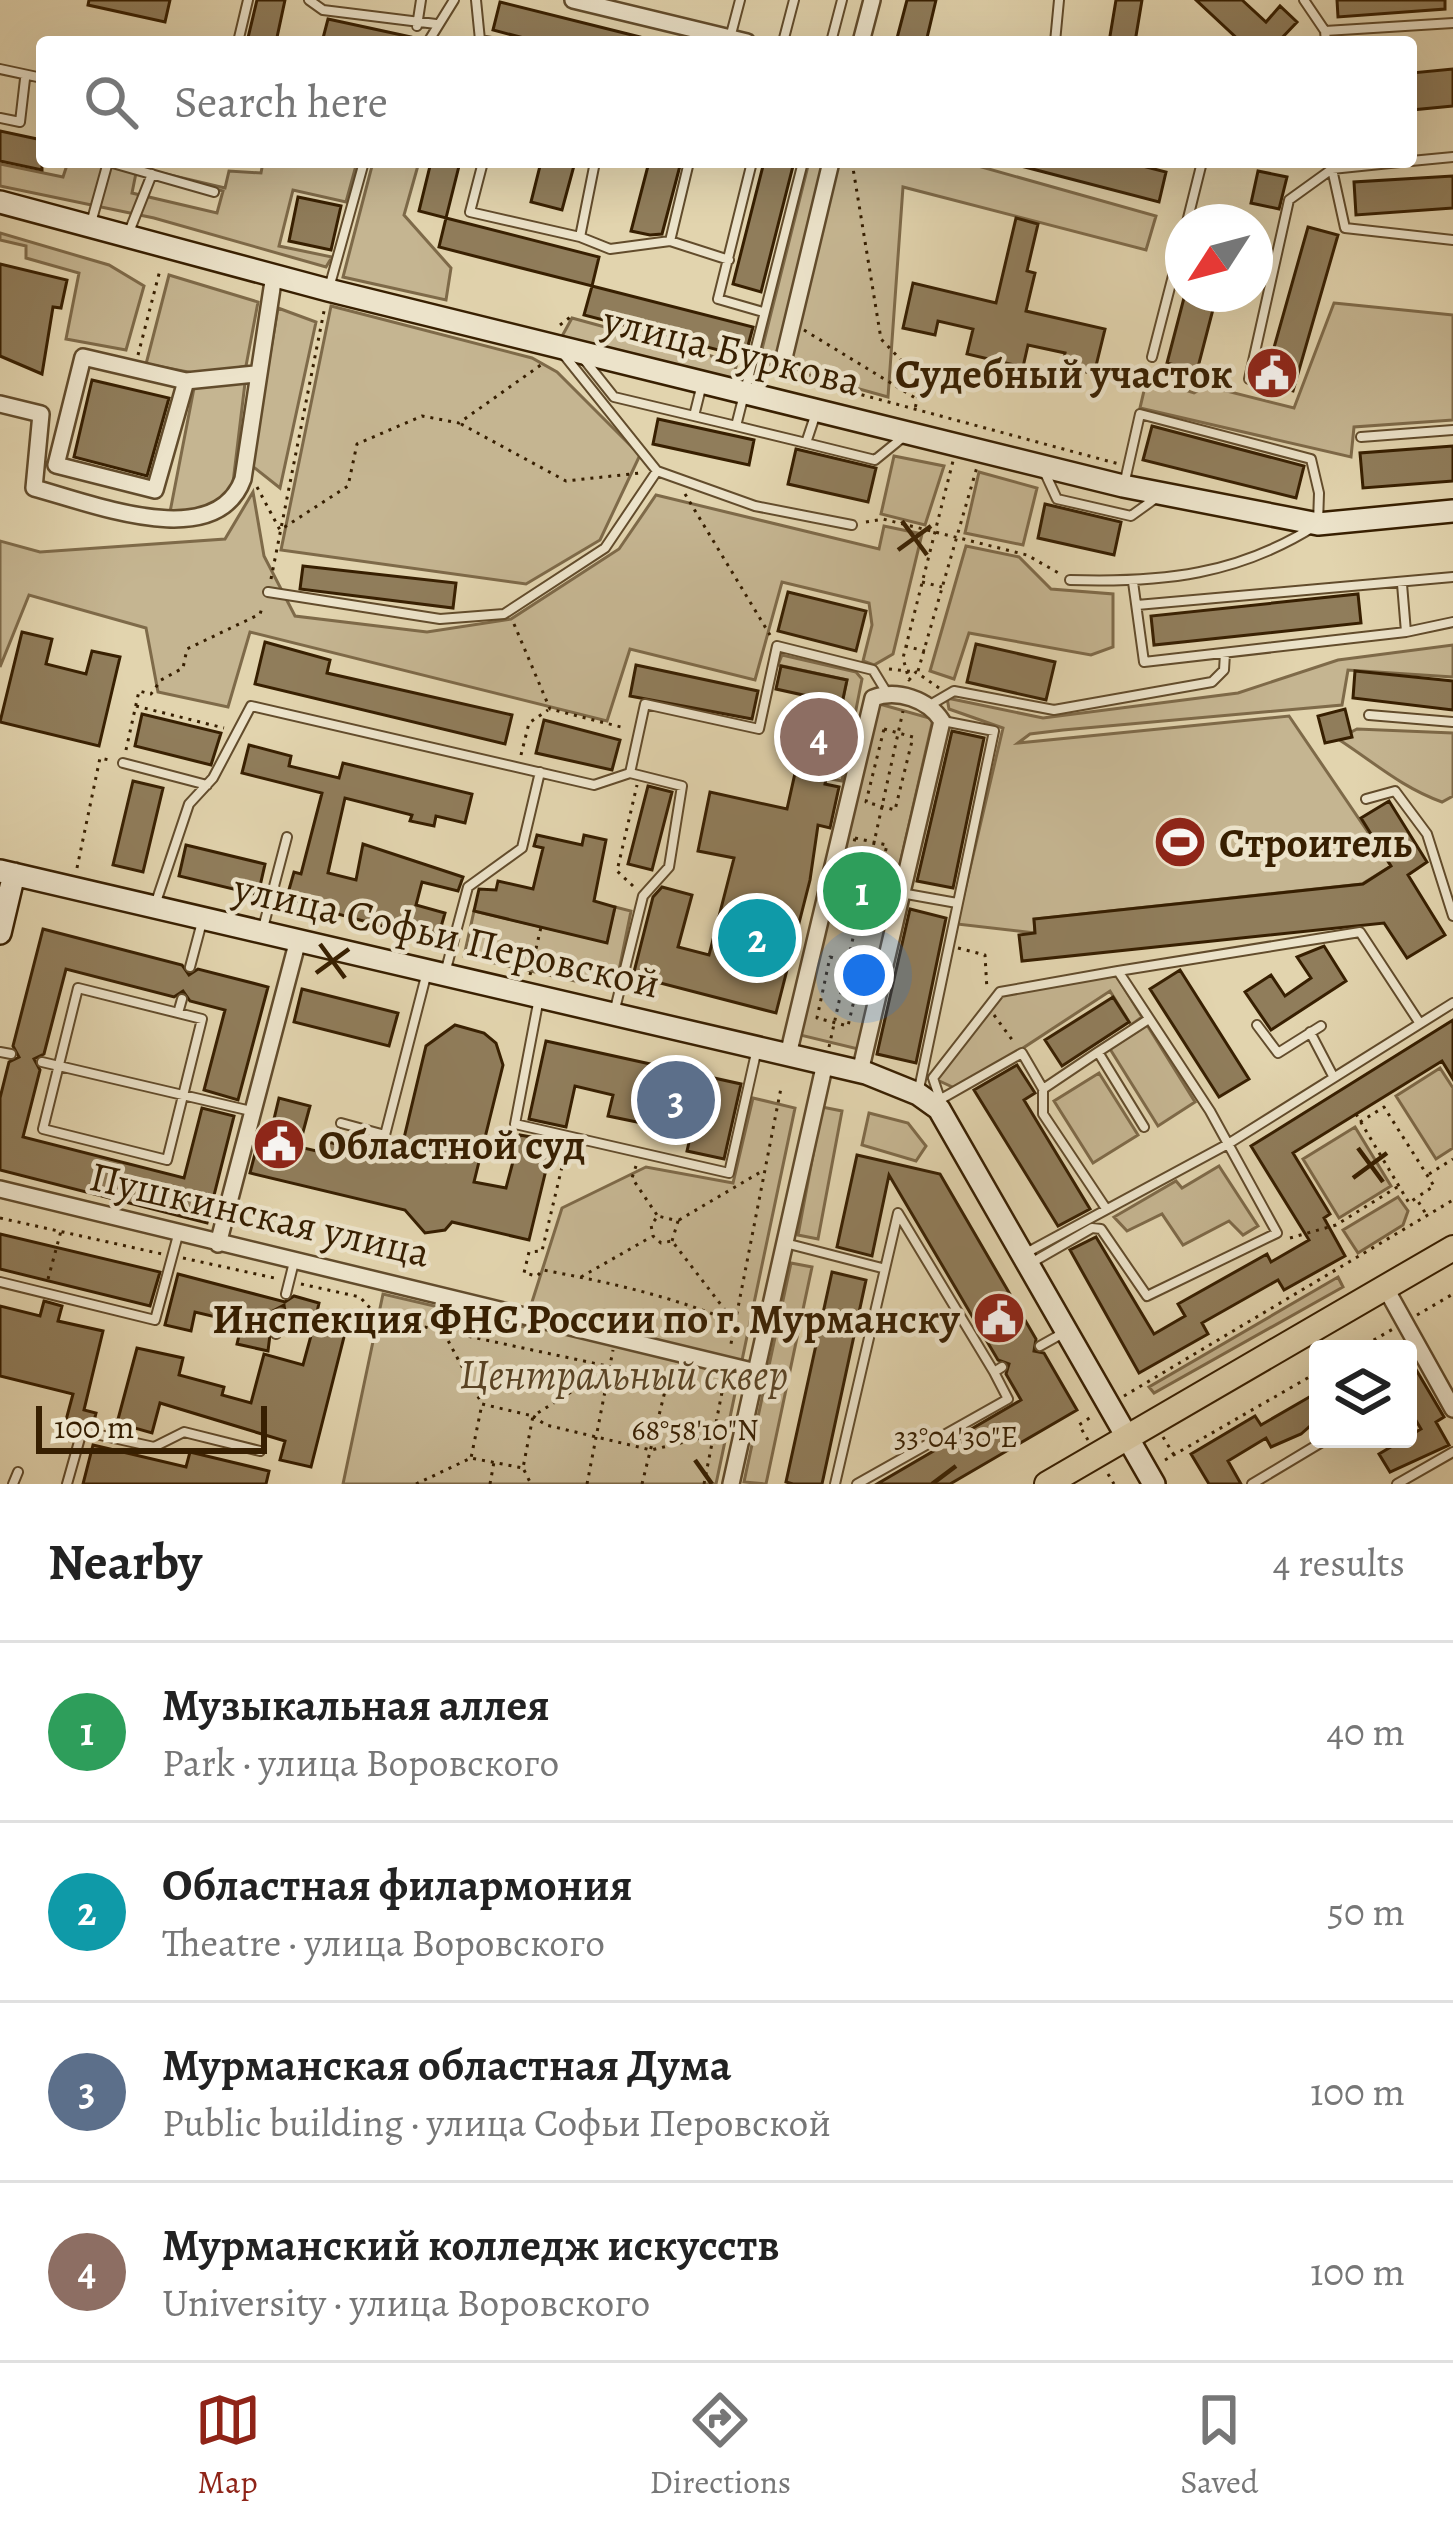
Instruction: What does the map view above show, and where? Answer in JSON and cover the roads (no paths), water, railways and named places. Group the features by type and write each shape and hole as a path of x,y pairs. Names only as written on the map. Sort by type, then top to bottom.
{"main road":[{"path":"1047,1484 1453,1248"}],"street":[{"path":"573,0 632,7 725,36"},
{"path":"863,36 872,0"},
{"path":"782,366 830,168"},
{"name":"улица Буркова","path":"0,202 274,275 321,297 560,345 1042,466 1125,476 1162,494 1318,524 1453,512"},
{"path":"0,404 40,414 34,488 160,518 197,521 221,511 236,497 244,465 274,275"},
{"path":"186,380 154,490 56,465 83,357 186,380 255,374"},
{"path":"788,1055 872,698 887,693 930,705 942,721 860,1072"},
{"path":"0,933 7,872"},
{"name":"улица Софьи Перовской","path":"7,872 436,973 534,987 614,1014 788,1055 827,1053 860,1072 940,1104"},
{"path":"218,1244 298,940"},
{"path":"731,1484 827,1053"},
{"path":"940,1104 1150,1477"},
{"name":"Пушкинская улица","path":"0,1189 178,1235 504,1307 756,1372"},
{"path":"1385,1287 1453,1409"}],"lane":[{"path":"239,36 248,0"},
{"path":"310,0 323,10 436,25"},
{"path":"417,26 422,0"},
{"path":"431,36 454,0"},
{"path":"476,0 480,36"},
{"path":"738,36 740,0"},
{"path":"785,36 794,0"},
{"path":"833,36 842,0"},
{"path":"1056,36 1060,0"},
{"path":"1304,0 1325,36"},
{"path":"1325,31 1453,23"},
{"path":"0,69 36,78"},
{"path":"0,118 20,122 25,79"},
{"path":"1417,160 1453,157"},
{"path":"91,224 106,168"},
{"path":"128,168 214,193"},
{"path":"321,297 362,168"},
{"path":"481,168 470,212 580,237 610,249 670,241 729,260"},
{"path":"580,237 594,168"},
{"path":"670,241 688,168"},
{"path":"751,168 718,299 763,312"},
{"path":"736,426 801,168"},
{"path":"1192,204 1200,168"},
{"path":"1249,379 1289,200 1328,168"},
{"path":"1333,168 1345,228 1453,240"},
{"path":"128,233 152,175"},
{"path":"1153,357 1165,309"},
{"path":"560,345 614,398 875,460 908,433"},
{"path":"560,345 657,471 755,506 852,525"},
{"path":"694,417 703,383"},
{"path":"806,443 817,411"},
{"path":"1070,580 1133,582 1208,574 1273,553 1318,524 1319,493 1311,459 1140,414 1125,476"},
{"path":"1361,436 1453,430"},
{"path":"1042,466 1057,499 1112,512 1131,516 1162,494"},
{"path":"268,592 440,619 509,611 605,548 657,471"},
{"path":"1137,605 1453,577"},
{"path":"1133,582 1144,662 1406,632 1453,622"},
{"path":"1402,584 1406,632"},
{"path":"635,775 645,704 760,729 777,646 872,670 887,693"},
{"path":"930,705 954,691 1054,710 1212,682 1224,670 1225,652"},
{"path":"154,907 189,804 207,784 251,706 594,785 635,775 682,786 669,867 643,896 614,1014"},
{"path":"1369,715 1453,722"},
{"path":"917,1094 994,731 942,721"},
{"path":"123,763 207,784"},
{"path":"341,1123 385,1135 468,887 522,848 540,772"},
{"path":"1366,799 1395,791 1427,834 1452,912"},
{"path":"262,932 287,837"},
{"path":"902,892 957,903"},
{"path":"190,967 203,918"},
{"path":"1105,1208 1043,1114 1043,1089 1022,1053 940,1104 933,1078 1000,992 1360,932 1419,1022"},
{"path":"1026,1260 1092,1228 1101,1229 1147,1296 1276,1233 1228,1144 1118,971"},
{"path":"534,987 515,1124 729,1173 757,1048"},
{"path":"77,988 178,1013 202,1019 167,1160 43,1129 77,988"},
{"path":"178,1013 182,999"},
{"path":"1026,1260 1105,1208 1134,1199 1228,1144 1453,1004"},
{"path":"1043,1089 1149,1019"},
{"path":"1257,1025 1278,1053 1321,1026"},
{"path":"1310,1032 1333,1076"},
{"path":"0,1052 11,1054"},
{"path":"1098,1052 1144,1126"},
{"path":"42,1062 252,1112"},
{"path":"835,1484 898,1213 998,1370 1008,1399 857,1484"},
{"path":"0,1282 155,1320 178,1235"},
{"path":"785,1243 882,1268"},
{"path":"286,1294 294,1261"},
{"path":"276,1334 281,1313"},
{"path":"1040,1346 1066,1331"},
{"path":"67,1484 82,1431 154,1447 184,1432 260,1451"},
{"path":"1252,1484 1312,1448"},
{"path":"1404,1482 1453,1452"},
{"path":"13,1484 18,1472"}],"place":[{"name":"Судебный участок","path":"1272,373"},
{"name":"Мурманский колледж искусств","path":"819,737"},
{"name":"Строитель","path":"1180,842"},
{"name":"Музыкальная аллея","path":"862,891"},
{"name":"Областная филармония","path":"757,938"},
{"name":"Мурманская областная Дума","path":"676,1100"},
{"name":"Областной суд","path":"279,1144"},
{"name":"Инспекция ФНС России по г. Мурманску","path":"999,1318"}],"park label":[{"name":"Центральный сквер","path":"624,1374"}]}
